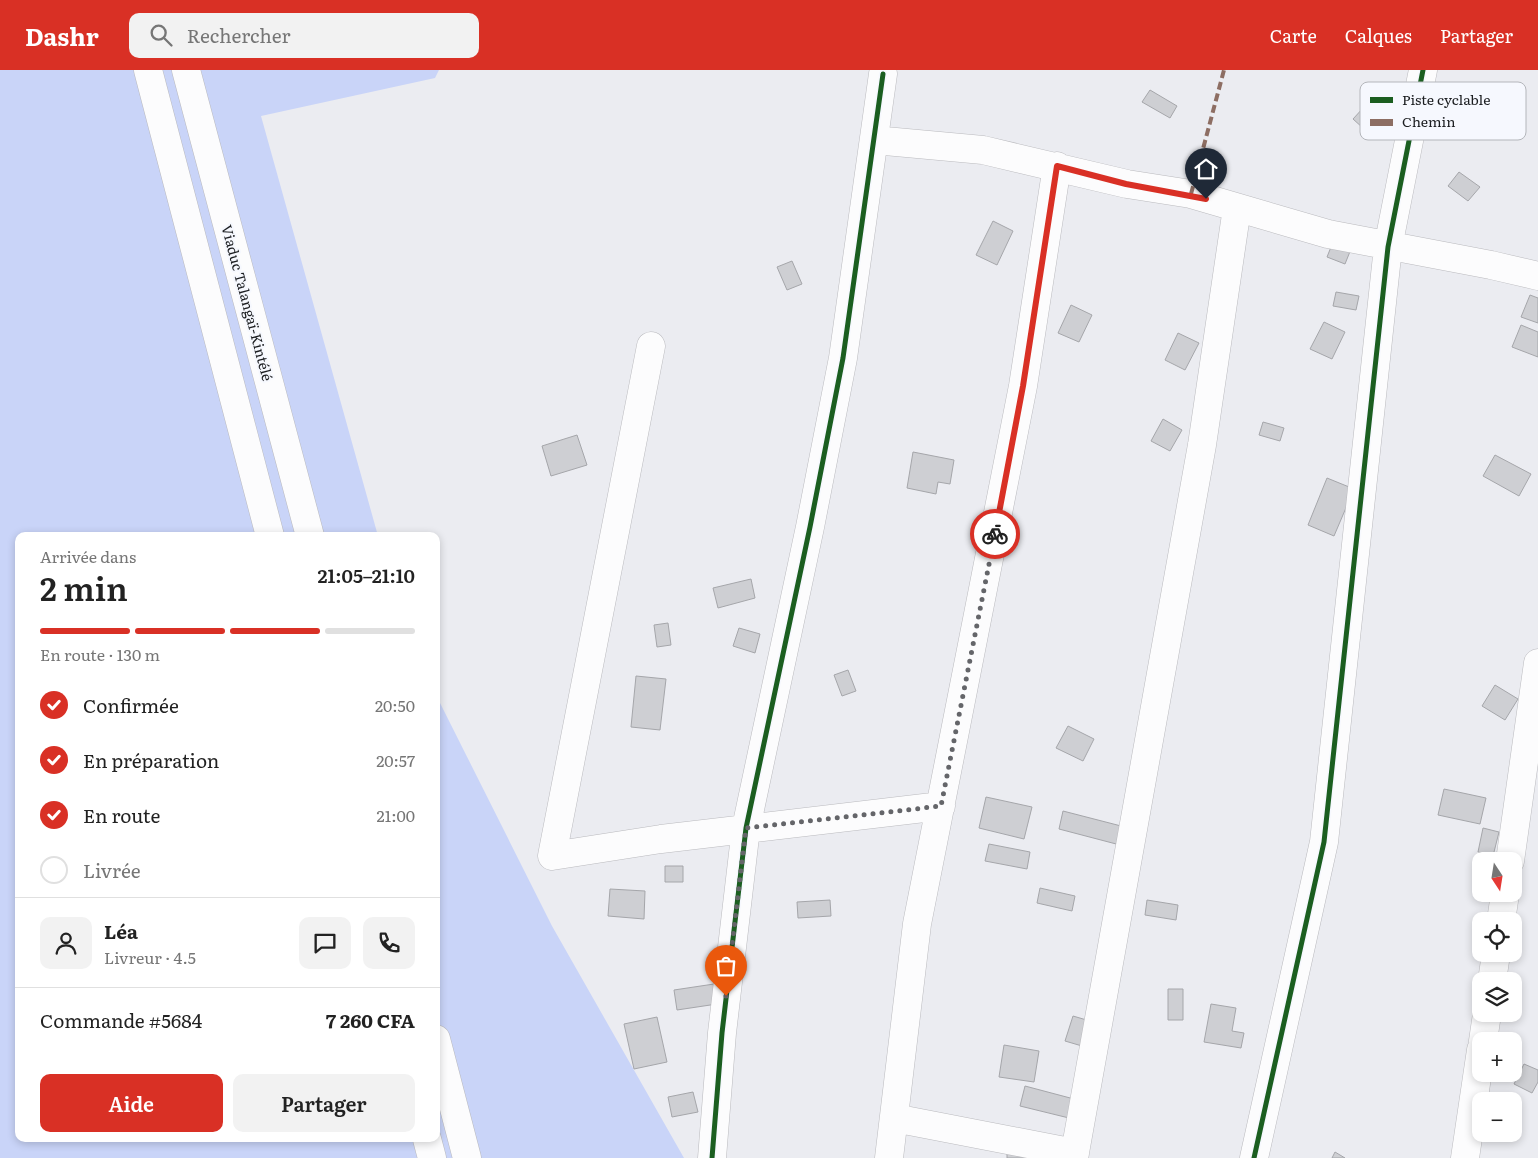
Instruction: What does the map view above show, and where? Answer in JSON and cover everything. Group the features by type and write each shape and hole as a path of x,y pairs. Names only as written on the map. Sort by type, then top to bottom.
{"main road":[{"path":"148,70 269,532"},
{"name":"Viaduc Talangaï-Kintélé","path":"186,70 309,532"},
{"path":"712,1158 722,1033 746,828 810,527 843,358 883,74"},
{"path":"874,140 982,150 1057,166 1126,184 1191,194 1328,234 1388,247 1491,264 1538,276"},
{"path":"1254,1158 1324,842 1388,247 1409,140"},
{"path":"889,1158 917,924 1021,396 1057,166"},
{"path":"894,1118 1075,1155 1199,464 1237,208"},
{"path":"651,346 552,856 746,828 941,806"},
{"path":"1511,852 1538,662"},
{"path":"440,1054 467,1158"},
{"path":"1465,1158 1476,1082"},
{"path":"428,1142 432,1158"}],"shaded area":[{"path":"0,70 439,70 435,78 261,116 377,532 15,532 15,1142 440,1142 440,703 552,926 684,1158 0,1158"}],"building":[{"path":"1150,90 1177,106 1170,118 1142,102"},
{"path":"1360,111 1360,125 1353,119"},
{"path":"1459,172 1480,187 1468,201 1448,186"},
{"path":"993,221 1013,231 997,265 976,255"},
{"path":"1333,242 1351,249 1345,264 1327,257"},
{"path":"792,261 802,284 787,290 777,267"},
{"path":"1336,292 1359,296 1356,310 1333,306"},
{"path":"1530,295 1538,298 1538,323 1521,317"},
{"path":"1071,305 1092,315 1079,342 1058,333"},
{"path":"1324,322 1345,332 1332,359 1310,349"},
{"path":"1521,325 1538,332 1538,357 1512,347"},
{"path":"1178,333 1199,343 1185,370 1165,360"},
{"path":"1163,419 1182,430 1170,451 1151,441"},
{"path":"1263,422 1284,428 1280,441 1259,435"},
{"path":"577,435 587,465 551,476 542,446"},
{"path":"913,452 954,460 950,484 938,482 936,494 907,488"},
{"path":"1495,455 1531,474 1519,496 1483,476"},
{"path":"1327,478 1354,489 1334,536 1308,525"},
{"path":"751,579 755,598 718,608 713,588"},
{"path":"668,623 671,645 657,647 654,625"},
{"path":"739,628 760,634 755,653 733,646"},
{"path":"848,670 856,691 842,696 834,675"},
{"path":"636,676 666,679 660,730 631,727"},
{"path":"1495,685 1518,699 1505,720 1482,706"},
{"path":"1068,726 1094,739 1083,761 1056,748"},
{"path":"1444,789 1486,798 1480,824 1438,815"},
{"path":"986,797 1032,807 1024,839 979,828"},
{"path":"1063,811 1125,827 1120,845 1059,829"},
{"path":"1483,828 1499,832 1494,852 1478,852"},
{"path":"989,844 1030,852 1027,869 985,861"},
{"path":"665,866 683,866 683,882 665,882"},
{"path":"1040,888 1075,896 1072,911 1037,903"},
{"path":"610,889 645,891 644,919 608,916"},
{"path":"830,900 831,916 798,918 797,902"},
{"path":"1147,900 1178,905 1176,920 1145,915"},
{"path":"714,984 717,1004 677,1010 674,990"},
{"path":"1168,989 1183,989 1183,1020 1168,1020"},
{"path":"1211,1004 1236,1008 1232,1031 1244,1033 1241,1048 1204,1042"},
{"path":"1073,1016 1090,1021 1082,1046 1065,1041"},
{"path":"657,1017 667,1062 634,1069 624,1024"},
{"path":"1004,1045 1039,1051 1034,1082 999,1077"},
{"path":"1524,1064 1538,1070 1538,1082 1532,1093 1514,1084 1515,1082 1522,1082 1522,1068"},
{"path":"1025,1086 1074,1099 1069,1118 1020,1106"},
{"path":"693,1092 698,1112 672,1117 668,1097"},
{"path":"1007,1151 1033,1158 1007,1158"},
{"path":"1335,1152 1345,1158 1332,1158"}],"marked path":[{"path":"1191,194 1224,70"}],"cycle path":[{"path":"1421,82 1423,70"},
{"path":"712,1158 722,1033 746,828 810,527 843,358 883,74"},
{"path":"1254,1158 1324,842 1388,247 1409,140"}],"way so far":[{"path":"726,996 746,828 941,806 995,534"}],"route":[{"path":"995,534 1023,386 1057,166 1126,184 1191,194 1206,199"}]}
